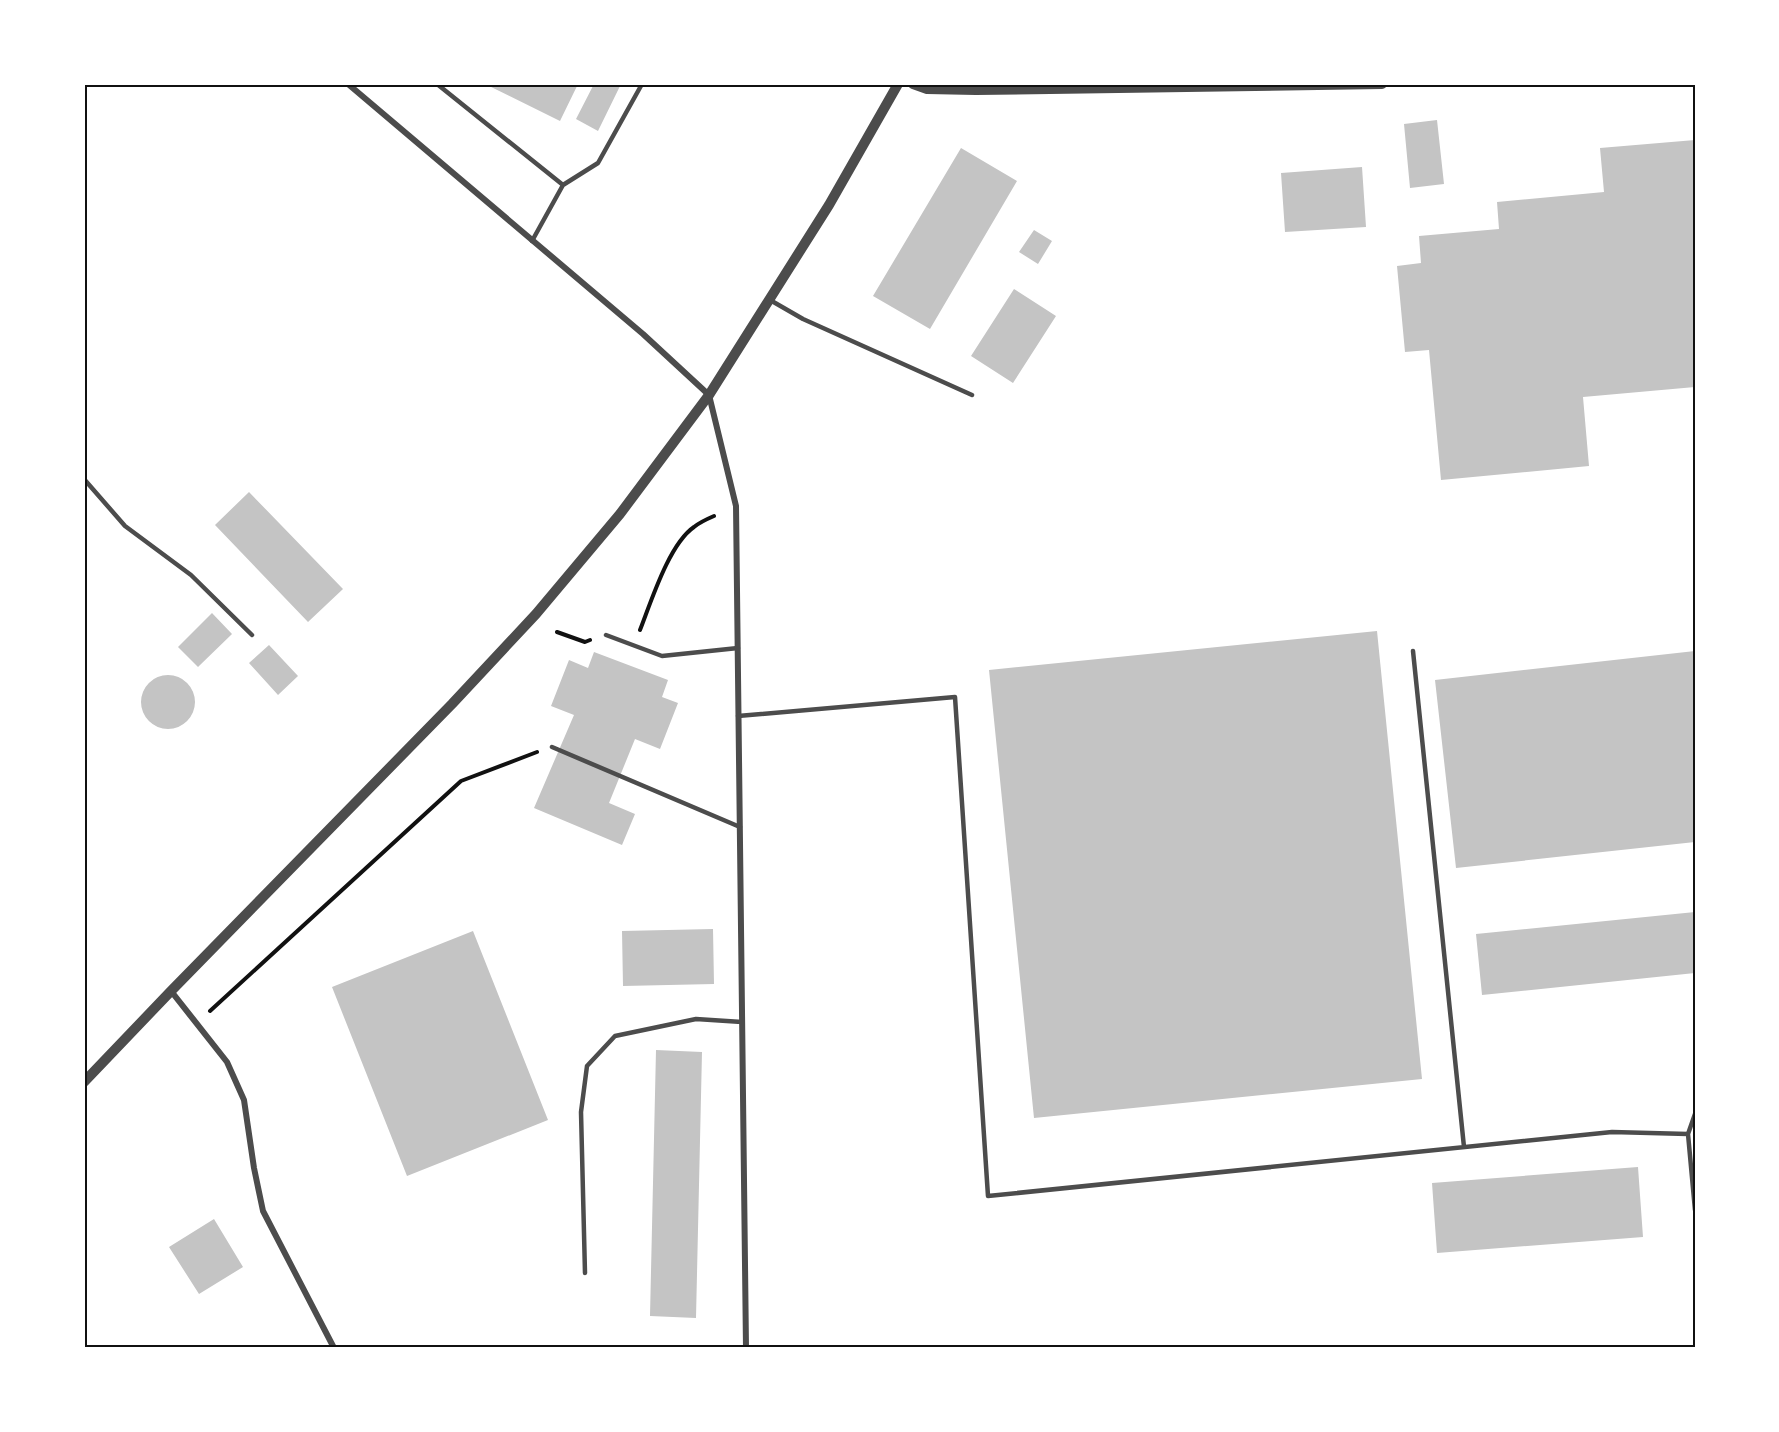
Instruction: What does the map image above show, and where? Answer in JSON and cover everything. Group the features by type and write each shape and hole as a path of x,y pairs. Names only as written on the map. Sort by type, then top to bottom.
{"street":[{"path":"348,84 642,334 709,395 736,506 746,1348"},
{"path":"84,1082 452,704 536,614 620,514 709,395 829,205 898,84"},
{"path":"913,84 927,88 968,90 1382,84"},
{"path":"171,991 227,1062 244,1100 263,1211 334,1348"}],"lane":[{"path":"437,84 562,185"},
{"path":"532,241 562,185 598,163 642,84"},
{"path":"770,300 803,320 972,395"},
{"path":"84,478 126,526 191,575 252,635"},
{"path":"606,635 662,656 738,648"},
{"path":"1413,651 1464,1147"},
{"path":"738,716 955,697 988,1196 1612,1132 1688,1134"},
{"path":"552,747 740,827"},
{"path":"585,1273 581,1112 587,1066 615,1036 696,1019 742,1022"},
{"path":"1695,1114 1688,1134 1695,1210"}],"path":[{"path":"634,646 657,586 677,546 692,528 714,516"},
{"path":"557,632 585,642 606,635"},
{"path":"197,1023 461,781 552,747"}],"building":[{"path":"485,84 578,84 560,121"},
{"path":"594,84 621,84 598,131 576,119"},
{"path":"1437,120 1444,184 1410,188 1404,124"},
{"path":"1695,140 1695,387 1583,397 1589,466 1441,480 1429,350 1405,352 1397,266 1421,263 1419,236 1499,229 1497,202 1604,192 1600,148"},
{"path":"961,148 1017,181 930,329 873,296"},
{"path":"1362,167 1366,227 1285,232 1281,173"},
{"path":"1034,230 1052,241 1038,264 1019,252"},
{"path":"1014,289 1056,316 1013,383 971,356"},
{"path":"249,492 343,589 308,622 215,525"},
{"path":"212,613 232,634 198,667 178,647"},
{"path":"1377,631 1422,1079 1034,1118 989,670"},
{"path":"269,645 298,676 278,695 249,663"},
{"path":"1695,651 1695,842 1456,868 1435,680"},
{"path":"594,652 668,680 662,697 678,703 660,749 635,739 609,803 635,814 622,845 534,808 574,715 551,706 569,660 588,668"},
{"path":"163,675 173,675 183,679 191,687 195,702 191,717 183,725 173,729 163,729 153,725 145,717 141,707 141,697 145,687 153,679"},
{"path":"1695,912 1695,973 1482,995 1476,934"},
{"path":"713,929 714,984 623,986 622,931"},
{"path":"473,931 548,1120 407,1176 332,987"},
{"path":"656,1050 702,1052 696,1318 650,1316"},
{"path":"1638,1167 1643,1237 1437,1253 1432,1183"},
{"path":"214,1219 243,1267 199,1294 169,1247"}]}
